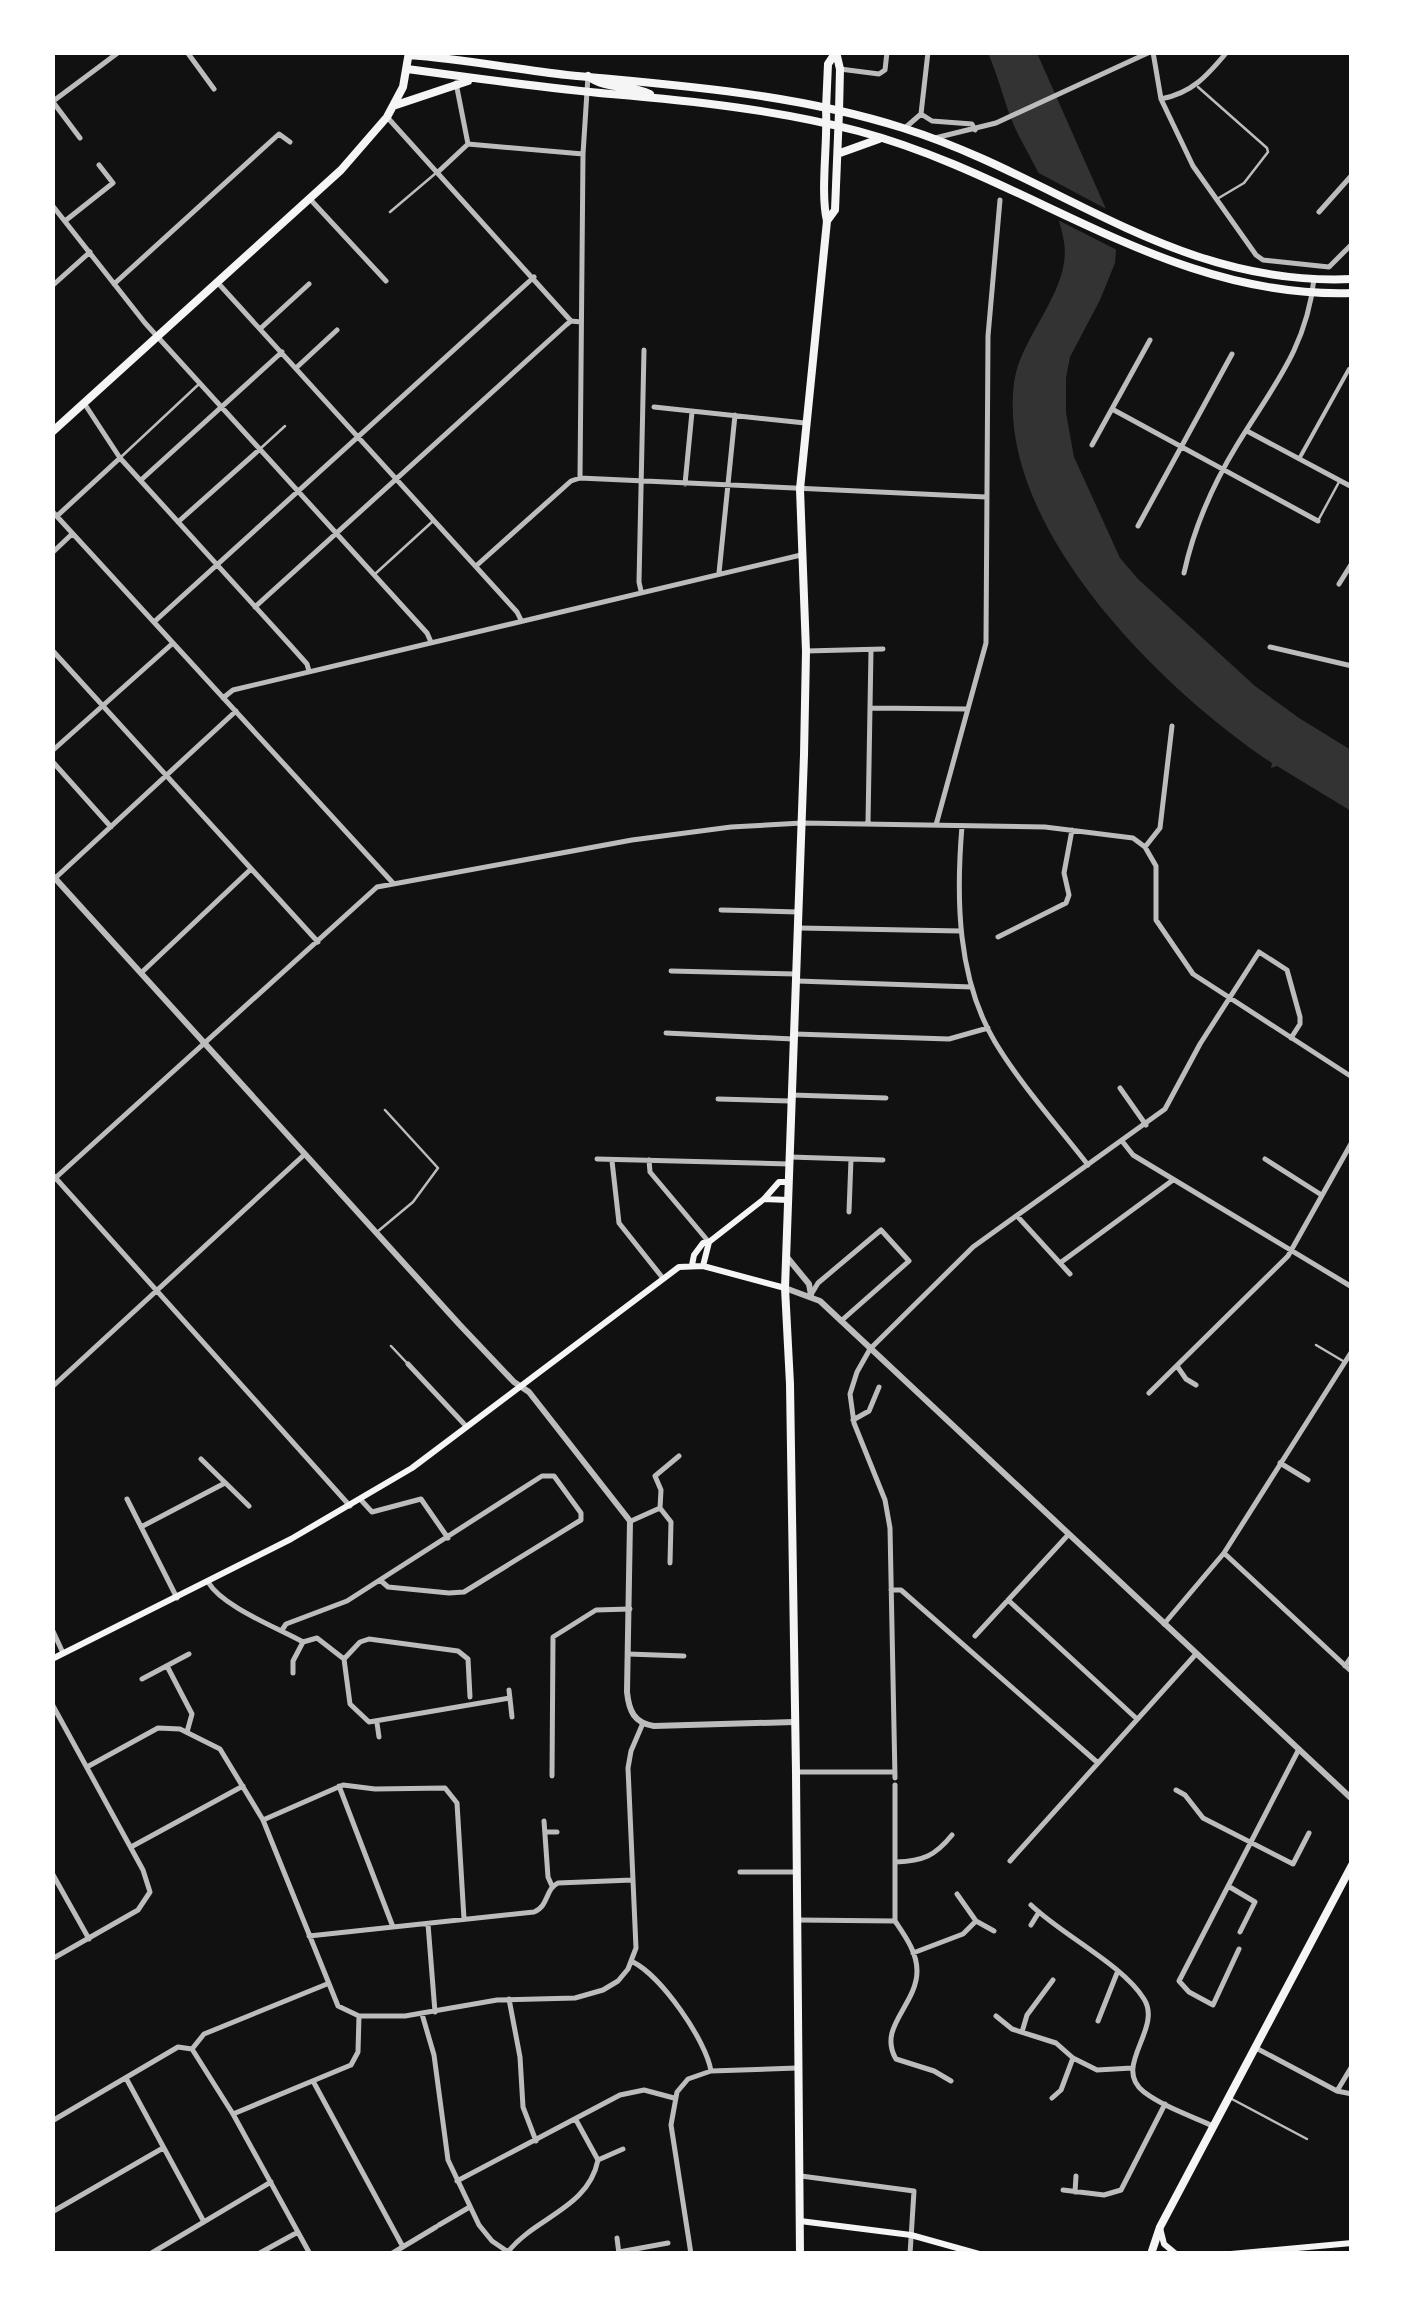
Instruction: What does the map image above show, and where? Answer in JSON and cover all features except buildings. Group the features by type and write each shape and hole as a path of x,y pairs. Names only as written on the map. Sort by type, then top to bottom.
{"main road":[{"path":"827,221 835,210 840,153 840,70 836,52"},
{"path":"800,2254 798,1872 785,1288 806,652 800,489 827,221 824,208 828,64 836,52"},
{"path":"53,430 341,170 387,117 408,69 409,54 446,55 588,76 724,89 839,112 932,139 1204,261 1314,279 1352,279"},
{"path":"408,69 477,80 716,103 839,127 964,166 1146,253 1218,279 1312,292 1352,293"},
{"path":"588,76 605,85 639,88 656,96"},
{"path":"393,106 456,83 477,80"},
{"path":"840,153 878,139"},
{"path":"692,1265 694,1254 703,1243 764,1200 779,1182 788,1182"},
{"path":"764,1200 788,1200"},
{"path":"703,1266 709,1242"},
{"path":"52,1658 208,1582 361,1500 468,1429 679,1267 703,1266 785,1288"},
{"path":"1151,2254 1160,2227 1352,1864"},
{"path":"800,2221 911,2234 979,2254"},
{"path":"1160,2227 1164,2244 1176,2254"},
{"path":"1232,2254 1352,2243"}],"street":[{"path":"188,52 214,89"},
{"path":"840,70 883,73 887,52"},
{"path":"904,128 921,114 928,52"},
{"path":"932,139 976,130 1009,117 1152,52 1161,98 1193,163 1214,200 1263,260 1329,267 1352,244"},
{"path":"1161,98 1178,96 1197,86 1227,52"},
{"path":"80,138 53,102 118,53"},
{"path":"580,478 583,154 588,76"},
{"path":"456,83 468,144"},
{"path":"921,114 932,121 972,124 976,130"},
{"path":"387,117 571,321 581,322"},
{"path":"114,284 279,134 290,142"},
{"path":"438,172 468,144 583,154"},
{"path":"65,221 113,183 100,164"},
{"path":"1319,212 1352,175"},
{"path":"310,198 386,281"},
{"path":"936,825 987,634 988,330 1000,200"},
{"path":"54,209 158,336 432,642"},
{"path":"52,286 90,252"},
{"path":"154,622 534,277"},
{"path":"1184,574 1202,510 1298,345 1306,325 1314,279"},
{"path":"218,283 476,566 520,620"},
{"path":"261,328 309,284"},
{"path":"255,607 571,321"},
{"path":"296,368 337,330"},
{"path":"1092,445 1150,340"},
{"path":"641,591 638,582 644,482 644,350"},
{"path":"140,480 282,352"},
{"path":"1138,526 1232,354"},
{"path":"1299,459 1348,369"},
{"path":"84,403 120,458 309,671"},
{"path":"654,407 805,423"},
{"path":"1112,408 1318,520"},
{"path":"685,484 692,411"},
{"path":"719,572 735,415"},
{"path":"1246,431 1350,484"},
{"path":"178,522 260,449"},
{"path":"120,458 55,514 394,883"},
{"path":"476,566 571,481 580,478 987,497"},
{"path":"52,552 73,534"},
{"path":"224,698 233,690 309,671 801,554"},
{"path":"1339,584 1352,562"},
{"path":"52,751 173,643"},
{"path":"1270,647 1352,666"},
{"path":"52,650 318,942"},
{"path":"868,824 871,650"},
{"path":"806,652 884,650"},
{"path":"870,708 968,708"},
{"path":"236,711 54,878 376,1232 529,1392 630,1521 628,1707 643,1723 663,1726 794,1722"},
{"path":"1145,848 1160,828 1172,726"},
{"path":"52,762 111,827"},
{"path":"350,1506 54,1178 372,890 647,837 731,827 802,823 936,825 1121,834 1151,856 1158,878 1156,920 1193,974 1352,1077"},
{"path":"962,826 958,898 972,987 988,1028 1088,1165"},
{"path":"998,937 1066,903 1069,895 1064,874 1072,830"},
{"path":"140,972 251,868"},
{"path":"722,910 800,912"},
{"path":"799,928 962,930"},
{"path":"951,2081 896,2059 889,2039 894,2023 910,2002 917,1972 914,1953 895,1920 889,1512 853,1420 850,1394 856,1372 870,1349 973,1247 1171,1102 1228,998 1259,952 1287,970 1300,1017 1291,1038"},
{"path":"671,971 972,987"},
{"path":"666,1033 951,1039 988,1028"},
{"path":"1120,1088 1146,1124"},
{"path":"718,1099 886,1098"},
{"path":"1122,1141 1133,1155 1352,1287"},
{"path":"1149,1393 1291,1251 1352,1142"},
{"path":"52,1387 305,1154"},
{"path":"597,1159 883,1160"},
{"path":"612,1159 619,1223 662,1277"},
{"path":"849,1212 851,1159"},
{"path":"1264,1159 1320,1194"},
{"path":"649,1160 650,1172 709,1242"},
{"path":"1060,1263 1174,1180"},
{"path":"1016,1216 1070,1274"},
{"path":"811,1295 818,1283 881,1230 909,1261 841,1321"},
{"path":"786,1255 809,1284 811,1295"},
{"path":"785,1288 811,1295 841,1321 1352,1798"},
{"path":"1164,1624 1224,1553 1352,1350"},
{"path":"408,1364 468,1429"},
{"path":"1177,1366 1196,1385"},
{"path":"853,1420 869,1412 879,1388"},
{"path":"670,1563 671,1522 660,1508 661,1490 655,1476 679,1456"},
{"path":"201,1459 249,1506"},
{"path":"1280,1463 1308,1480"},
{"path":"282,1630 286,1624 347,1600 542,1476 554,1476 582,1513 581,1520 464,1592 388,1587 380,1580"},
{"path":"141,1527 225,1483"},
{"path":"127,1499 176,1598"},
{"path":"361,1500 372,1512 422,1499 448,1538"},
{"path":"630,1521 660,1508"},
{"path":"975,1636 1068,1534"},
{"path":"1224,1553 1352,1672"},
{"path":"208,1582 214,1592 228,1601 303,1642 317,1638 344,1658 350,1704 364,1719 376,1723 510,1698"},
{"path":"891,1590 901,1590 1098,1762"},
{"path":"1008,1600 1136,1719"},
{"path":"552,1776 553,1637 596,1610 630,1608"},
{"path":"52,1629 63,1653"},
{"path":"344,1658 360,1642 369,1639 458,1652 468,1659 470,1697"},
{"path":"293,1673 303,1642"},
{"path":"142,1680 189,1654"},
{"path":"628,1654 684,1656"},
{"path":"1010,1861 1196,1654"},
{"path":"1346,1666 1352,1656"},
{"path":"168,1666 192,1714 187,1732"},
{"path":"461,1682 470,1682"},
{"path":"509,1690 512,1717"},
{"path":"52,1704 148,1881 148,1898 138,1910 52,1959"},
{"path":"376,1723 380,1738"},
{"path":"87,1767 158,1728 187,1732 222,1752 262,1820 338,2006 359,2016 422,2014 509,1999 588,1996 611,1987 632,1962 637,1932 628,1762 643,1723"},
{"path":"1240,1949 1213,2006 1188,1992 1179,1980 1299,1750"},
{"path":"796,1772 895,1778"},
{"path":"262,1820 339,1786 354,1784 374,1790 440,1787 450,1792 458,1807 464,1919"},
{"path":"131,1847 242,1786"},
{"path":"339,1786 393,1927"},
{"path":"1176,1790 1185,1795 1203,1818 1293,1864 1308,1833"},
{"path":"544,1820 552,1886"},
{"path":"545,1832 557,1832"},
{"path":"896,1862 918,1861 937,1854 952,1836"},
{"path":"740,1872 798,1872"},
{"path":"52,1873 89,1940"},
{"path":"309,1936 536,1912 558,1883 632,1880"},
{"path":"1228,1886 1256,1902 1240,1932"},
{"path":"957,1894 976,1921 994,1931"},
{"path":"1031,1905 1144,1999 1149,2023 1132,2068 1138,2086 1164,2104 1214,2126"},
{"path":"1032,1925 1039,1912"},
{"path":"798,1920 895,1920"},
{"path":"914,1953 963,1934 976,1921"},
{"path":"428,1924 435,2012"},
{"path":"632,1962 656,1979 705,2051 711,2070"},
{"path":"1098,2021 1117,1973"},
{"path":"1022,2032 1027,2014 1053,1980"},
{"path":"192,2048 204,2034 327,1984"},
{"path":"509,1999 520,2057 524,2109 536,2141"},
{"path":"422,2014 435,2063 443,2145 468,2208 492,2241 510,2253 576,2200 595,2172 598,2160 576,2120"},
{"path":"233,2114 351,2066 358,2052 359,2016"},
{"path":"996,2016 1022,2032 1056,2043 1073,2058 1097,2070 1132,2068"},
{"path":"52,2121 180,2046 192,2048 310,2254"},
{"path":"1254,2047 1338,2091 1352,2094"},
{"path":"1052,2098 1061,2090 1073,2058"},
{"path":"1338,2091 1352,2066"},
{"path":"691,2254 672,2125 674,2098 688,2080 711,2070 800,2068"},
{"path":"126,2078 204,2222"},
{"path":"312,2081 403,2247"},
{"path":"457,2181 632,2091 650,2090 674,2098"},
{"path":"1063,2190 1104,2196 1121,2190 1164,2104"},
{"path":"52,2212 163,2148"},
{"path":"598,2160 622,2149"},
{"path":"801,2176 914,2191 910,2254"},
{"path":"1074,2192 1076,2176"},
{"path":"150,2254 271,2182"},
{"path":"390,2254 468,2208"},
{"path":"258,2254 298,2232"},
{"path":"618,2238 619,2253 668,2242"}],"lane":[{"path":"1197,86 1268,152 1244,183 1214,200"},
{"path":"390,212 438,172"},
{"path":"120,458 200,383"},
{"path":"260,449 285,426"},
{"path":"1318,520 1340,481"},
{"path":"374,575 434,520"},
{"path":"376,1232 413,1202 438,1168 385,1110"},
{"path":"1316,1345 1344,1362"},
{"path":"391,1346 408,1364"},
{"path":"1229,2098 1307,2138"}],"shaded area":[{"path":"988,53 1037,53 1106,209 1116,250 1115,263 1070,357 1066,413 1074,457 1120,558 1255,686 1351,750 1351,811 1277,766 1271,768 1272,763 1229,732 1137,649 1095,600 1059,547 1031,493 1015,438 1014,383 1025,348 1060,278 1064,242 1052,202 1015,128"}],"pier":[{"path":"1033,170 1112,212 1121,252 1050,216"}]}
